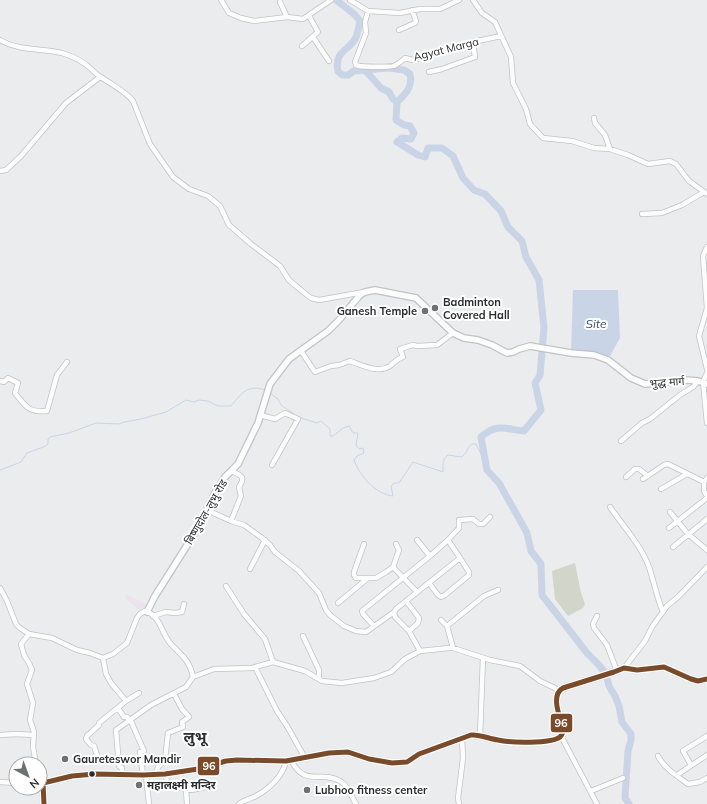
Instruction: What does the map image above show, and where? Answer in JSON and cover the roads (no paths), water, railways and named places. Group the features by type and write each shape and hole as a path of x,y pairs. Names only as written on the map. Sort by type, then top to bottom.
{"main road":[{"path":"48,781 72,776 165,774 198,769 226,761 286,761 329,753 348,752 384,762 406,762 419,754 471,735 522,743 553,740 561,736 563,728 556,697 559,690 624,668 637,670 664,667 698,681 707,679"}],"street":[{"path":"222,0 230,13 241,18 254,21 287,17 303,19 310,16 329,1"},
{"path":"350,0 368,11 400,13 420,9 440,9 459,0"},
{"path":"473,0 482,13 495,22 512,57 513,83 526,109 530,124 543,138 572,141 594,148 610,149 628,154 648,164 670,161 676,164 689,181 705,193 662,213 642,214"},
{"path":"280,2 287,17"},
{"path":"399,30 415,23 416,21 412,10"},
{"name":"Agyat Marga","path":"368,11 365,22 366,33 355,62 356,65 359,66 391,67 395,66 405,58 412,60 417,59 473,42 501,36"},
{"path":"302,46 313,37 318,30 310,16"},
{"path":"313,37 329,61"},
{"path":"0,40 15,47 62,53 70,56 89,66 100,77 121,89 133,101 150,144 173,177 189,188 208,196 220,206 229,225 280,266 289,280 311,298 319,300 374,290 416,298 453,333 437,344 413,345 400,349 403,357 395,360 390,366 380,369 365,367 350,361 315,372 301,351"},
{"path":"429,72 475,57 473,42"},
{"path":"0,171 6,170 21,156 66,103 100,77"},
{"path":"594,118 595,123 604,134 610,149"},
{"path":"707,247 703,256 707,308 699,336 707,369"},
{"name":"बिष्णुदोल-लुभु रोड","path":"147,612 155,596 198,528 216,491 225,477 238,464 260,415 265,395 270,384 289,359 328,331 340,320 360,295 365,292"},
{"name":"भुद्ध मार्ग","path":"453,333 464,338 478,340 507,352 512,352 530,346 601,356 631,378 646,384 687,380 702,383"},
{"path":"0,381 4,382 8,378 18,383 15,393 25,406 37,412 47,410 57,375 67,362"},
{"path":"707,373 702,383 707,423"},
{"path":"621,441 642,423 650,419 680,395 702,383"},
{"path":"260,415 275,419 285,413 298,419 272,465"},
{"path":"643,479 664,465 668,464 688,474 705,480 704,491 707,497 669,528"},
{"path":"626,477 635,469 639,469 648,476"},
{"path":"231,521 241,496 239,488 243,482 243,478 241,476 232,471"},
{"path":"661,489 688,474"},
{"path":"610,507 632,535 648,566 658,602 663,612"},
{"path":"207,510 231,521 244,524 265,540 275,552 299,571 319,593 326,610 330,615 344,626 356,631 366,632 394,612 460,558"},
{"path":"670,512 688,534 707,550"},
{"path":"374,626 362,611 448,540 459,528 459,520 473,519 479,524 483,524 490,517"},
{"path":"673,547 707,518"},
{"path":"250,569 265,540"},
{"path":"417,540 430,556"},
{"path":"429,583 441,597 469,575 469,572 448,540"},
{"path":"364,544 354,572 356,578 376,578 393,567 399,550 396,544"},
{"path":"393,567 417,592"},
{"path":"624,668 645,641 652,627 667,606 678,598 707,567"},
{"path":"338,603 368,578"},
{"path":"226,586 244,614 265,639 273,662"},
{"path":"0,588 8,601 16,624 29,634 52,638 77,650 103,658 113,654 127,643 130,632 140,614 145,611 158,621 170,643 187,661 193,677"},
{"path":"447,626 484,596 498,590"},
{"path":"406,601 419,618 418,623 409,632"},
{"path":"153,616 166,612 182,612 184,604"},
{"path":"394,612 395,616 409,632 420,651"},
{"path":"597,616 593,624 594,628 607,645 616,671"},
{"path":"441,620 447,626 453,648"},
{"path":"29,634 21,644 24,655 32,670 27,684 33,703 30,720 34,735 33,747 35,756"},
{"path":"303,636 319,670 319,679"},
{"path":"122,774 122,768 119,766 116,730 129,719 151,705 186,687 193,677 214,669 252,668 273,662 305,671 322,681 342,683 374,678 391,672 405,659 420,651 438,648 453,648 483,658 520,666 540,681 559,690"},
{"path":"103,658 106,674 111,683 126,701"},
{"path":"480,736 483,658"},
{"path":"255,667 277,711 305,758"},
{"path":"98,758 94,746 91,745 86,739 87,736 99,725 99,723 126,701 139,693"},
{"path":"174,694 189,718 182,722 182,727 168,733 165,760 158,767 158,771 165,774 170,786 186,789 205,787"},
{"path":"118,708 124,717 129,719 144,751 140,752 149,804"},
{"path":"0,735 34,735"},
{"path":"561,736 597,804"},
{"path":"691,765 683,751 707,736"},
{"path":"459,804 458,798 463,758 462,738"},
{"path":"677,775 707,755"},
{"path":"658,756 666,767 689,785 707,778"},
{"path":"239,804 256,796 275,780 282,771 286,761 292,762 296,769 304,776 323,777 340,781 346,786 356,804"},
{"path":"591,791 623,778"},
{"path":"186,789 187,804"}],"water":[{"name":"Site","path":"573,290 618,290 620,338 610,356 571,353"}],"waterway":[{"path":"336,0 354,14 360,21 356,37 338,59 338,71 342,75 348,75 354,71 388,68 404,70 410,74 410,86 397,102 396,120 404,125 410,126 414,133 411,139 402,138 397,142 418,155 425,157 428,148 442,148 453,156 463,178 474,190 485,194 501,211 508,227 522,241 526,257 539,280 544,328 540,375 535,383 541,410 524,431 497,428 481,437 487,470 499,483 527,533 531,551 541,564 542,595 587,653 606,674 609,686 619,706 622,722 631,734 628,751 625,798 629,804"},
{"path":"364,69 381,88 389,92 393,99 397,102"},
{"path":"0,470 21,462 27,453 46,446 50,437 69,433 96,423 119,424 141,419 166,412 186,400 194,402 199,400 208,401 218,406 231,406 245,391 249,389 259,388 265,390"},
{"path":"270,393 278,399 281,405 294,414"},
{"path":"298,417 317,423 321,421 330,429 330,436 333,436 343,428 349,426 353,433 358,433 356,445 359,449 363,448 364,453 357,456 354,460 364,478 374,488 386,495 393,496 391,486 394,483 399,483 413,462 443,472 443,463 448,455 462,457 469,446 473,444 476,444 484,460"}],"place":[{"name":"Badminton Covered Hall","path":"435,308"},
{"name":"Ganesh Temple","path":"425,311"},
{"name":"Gaureteswor Mandir","path":"65,759"},
{"name":"महालक्ष्मी मन्दिर","path":"139,785"},
{"name":"Lubhoo fitness center","path":"307,790"}],"district":[{"name":"लुभू","path":"195,736"}]}
